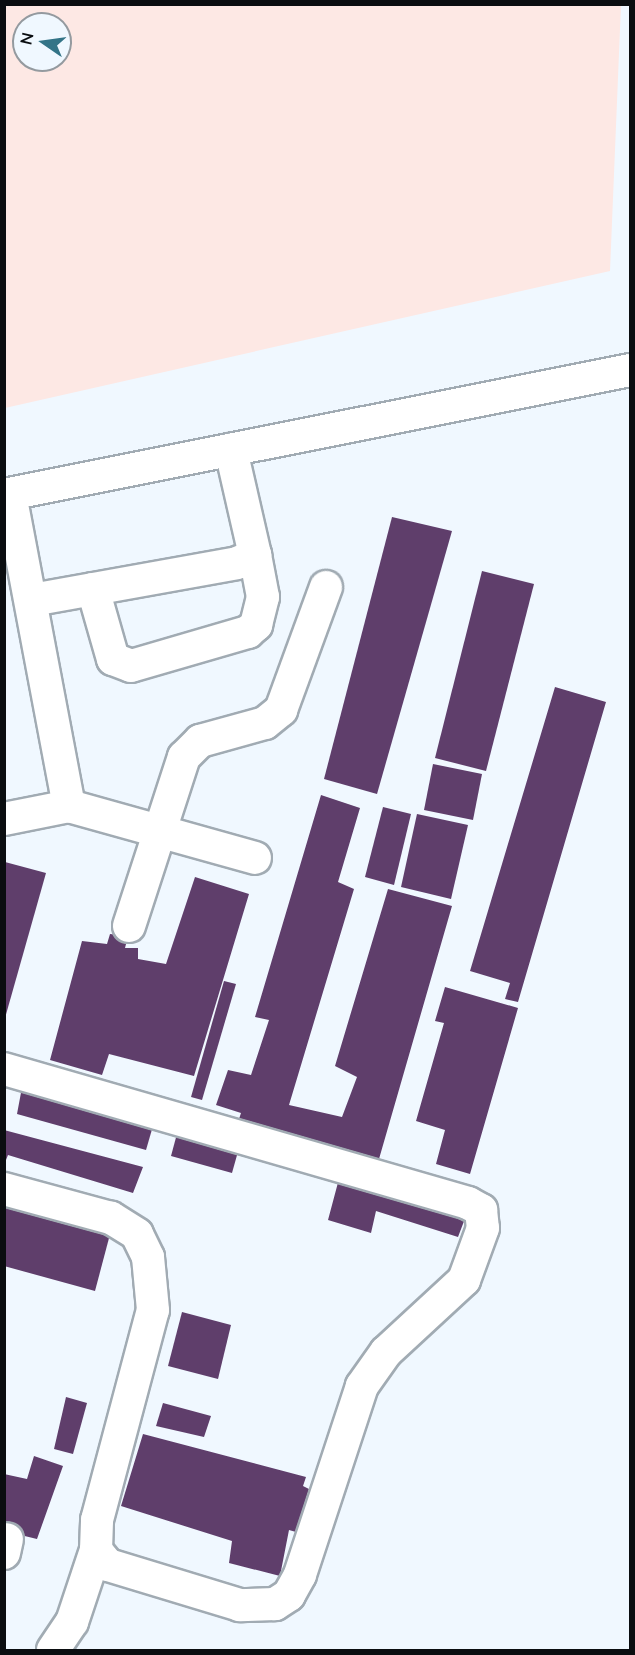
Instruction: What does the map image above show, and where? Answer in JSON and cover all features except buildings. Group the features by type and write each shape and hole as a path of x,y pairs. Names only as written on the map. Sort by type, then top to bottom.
{"street":[{"path":"69,806 32,600 7,495 630,370"},
{"path":"93,589 113,659 131,666 248,632 256,625 263,597 231,450"},
{"path":"32,600 237,563 255,555"},
{"path":"129,926 158,830 184,757 200,741 265,723 281,710 326,587"},
{"path":"4,819 69,806 255,858"},
{"path":"4,1069 468,1203 484,1216 472,1266 464,1280 386,1352 362,1386 300,1575 289,1595 275,1604 240,1605 108,1565 96,1550"},
{"path":"4,1189 111,1218 137,1234 148,1257 153,1310 97,1520 96,1550 72,1622 53,1650"}],"shaded area":[{"path":"4,5 621,5 610,271 5,408"}]}
